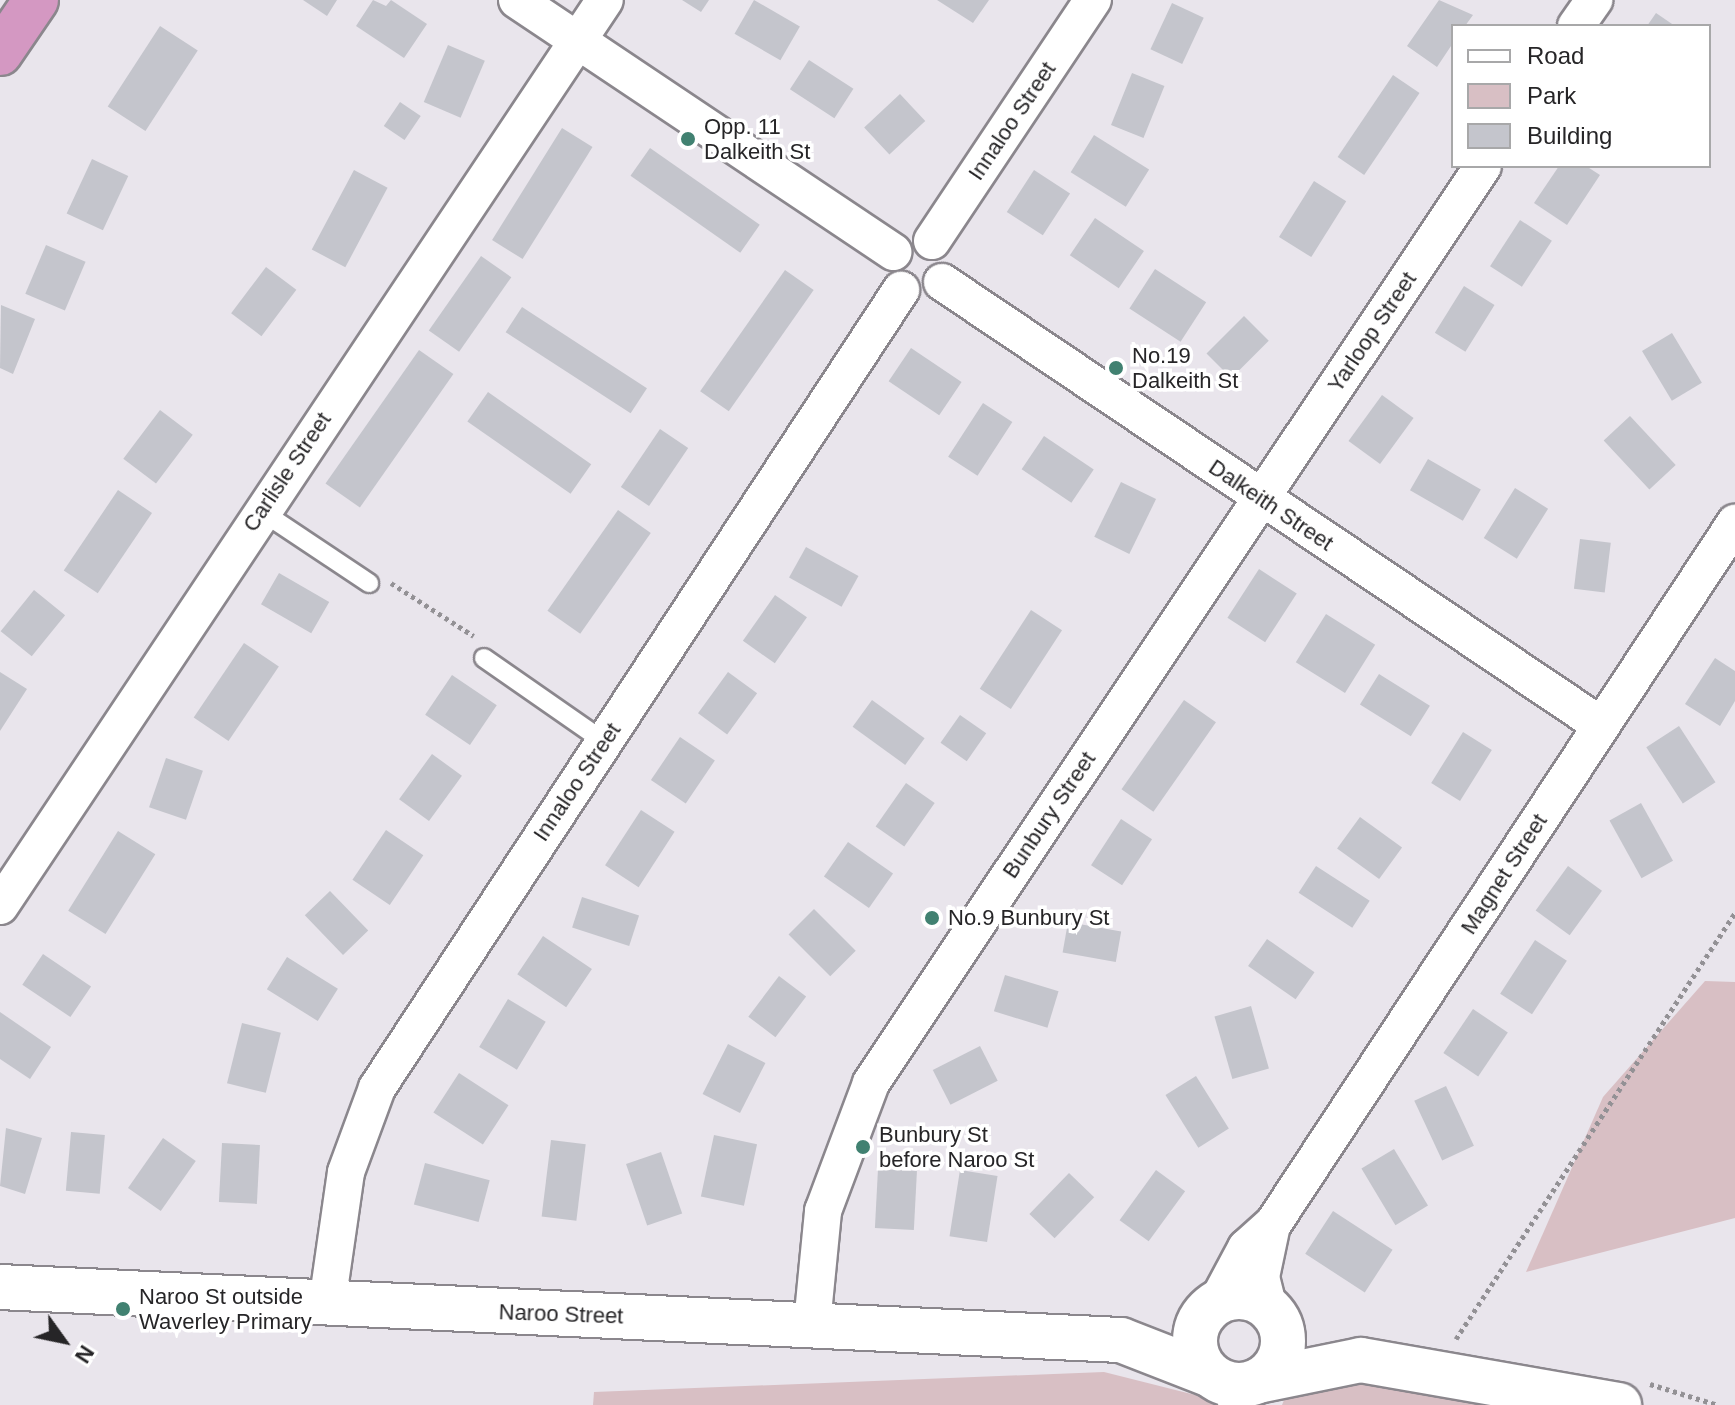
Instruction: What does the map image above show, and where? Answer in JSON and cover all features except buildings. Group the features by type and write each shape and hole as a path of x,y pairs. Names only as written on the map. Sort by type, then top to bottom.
{"highway":[{"path":"0,53 36,0"}],"street":[{"path":"517,0 893,252"},
{"path":"578,41 605,0"},
{"name":"Innaloo Street","path":"932,241 1093,0"},
{"path":"1577,24 1594,0"},
{"name":"Carlisle Street","path":"0,906 261,511 578,41"},
{"name":"Yarloop Street","path":"1261,498 1482,168"},
{"path":"912,238 932,241 944,255 942,282 928,293 901,290 890,275 893,252 912,238"},
{"name":"Dalkeith Street","path":"942,282 1602,726"},
{"name":"Innaloo Street","path":"327,1304 346,1172 377,1088 901,290"},
{"name":"Bunbury Street","path":"812,1324 823,1211 871,1083 1261,498"},
{"name":"Magnet Street","path":"1210,1308 1246,1248 1273,1224 1735,523"},
{"name":"Magnet Street","path":"1273,1224 1261,1277 1273,1314"},
{"name":"Naroo Street","path":"0,1287 1121,1340 1170,1331 1210,1308"},
{"path":"1231,1386 1194,1339 1210,1308 1243,1297 1361,1360"},
{"path":"1231,1386 1278,1361 1273,1314"},
{"name":"Naroo Street","path":"1121,1340 1231,1386"},
{"path":"1231,1386 1361,1360 1456,1372 1619,1405"}],"lane":[{"path":"261,511 372,578"},
{"path":"485,651 605,742"}],"path":[{"path":"372,578 485,651"},
{"path":"1456,1372 1457,1333 1735,913"}],"green space":[{"path":"1705,981 1735,982 1735,1218 1526,1272 1603,1097"},
{"path":"1104,1372 1235,1405 593,1405 594,1392"},
{"path":"1360,1383 1498,1405 1282,1405 1290,1386"}],"place":[{"name":"Opp. 11 Dalkeith St","path":"688,139"},
{"name":"No.19 Dalkeith St","path":"1116,368"},
{"name":"No.9 Bunbury St","path":"932,918"},
{"name":"Bunbury St before Naroo St","path":"863,1147"},
{"name":"Naroo St outside Waverley Primary","path":"123,1309"}]}
